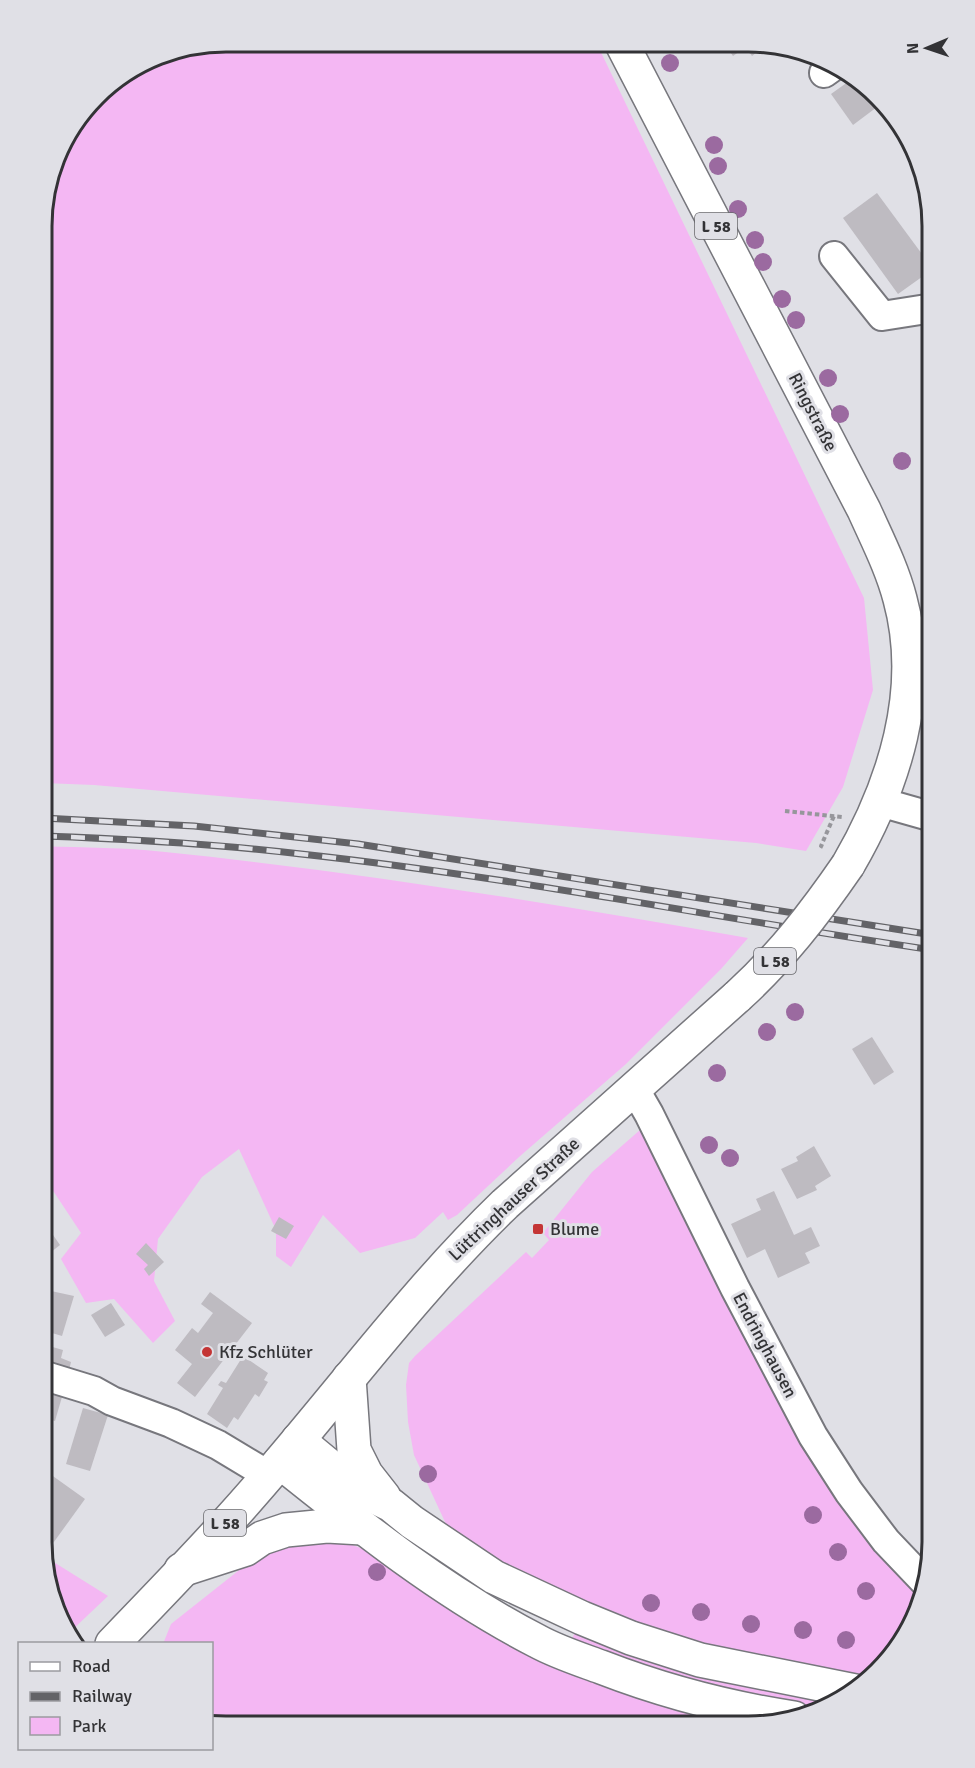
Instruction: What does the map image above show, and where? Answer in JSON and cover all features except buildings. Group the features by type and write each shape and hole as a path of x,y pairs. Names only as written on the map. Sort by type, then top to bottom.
{"main road":[{"name":"Ringstraße","path":"626,52 864,510 893,575 905,623 909,661 908,685 900,742 880,802"},
{"name":"Lüttringhauser Straße","path":"114,1642 282,1459 421,1292 472,1236 738,996 786,949 809,921 848,865 867,832 880,802"},
{"path":"349,1378 354,1450 366,1474 391,1505 412,1522 494,1577 611,1630 700,1660 841,1688"},
{"path":"282,1459 356,1488 391,1505"},
{"path":"282,1459 362,1528 416,1567 474,1605 538,1642 638,1681 711,1702 772,1714"},
{"path":"181,1570 246,1549 262,1538 286,1530 327,1526 362,1528"}],"street":[{"path":"834,256 882,316 922,310"},
{"path":"880,802 922,814"},
{"name":"Endringhausen","path":"634,1088 813,1437 849,1492 886,1540 919,1575"},
{"path":"52,1379 94,1391 112,1401 218,1445 282,1459"}],"path":[{"path":"785,811 834,816 821,846"}],"green space":[{"path":"601,52 864,598 873,690 843,787 806,851 756,843 94,785 52,783 52,226 56,193 62,171 82,130 112,96 139,76 160,66 193,56 215,53"},
{"path":"52,846 150,850 312,869 530,901 748,938 721,969 626,1064 519,1157 457,1215 448,1220 443,1212 415,1238 360,1253 323,1215 291,1267 276,1256 276,1230 239,1149 202,1177 158,1239 154,1281 175,1321 153,1343 114,1299 86,1303 61,1259 81,1233 52,1189"},
{"path":"640,1130 644,1130 917,1585 909,1608 887,1647 872,1665 859,1676 786,1664 704,1646 572,1598 515,1570 446,1524 414,1455 408,1422 406,1385 409,1363 526,1252 532,1258 549,1240 543,1233 592,1172"},
{"path":"345,1542 726,1716 213,1715 213,1642 164,1642 171,1624 262,1552 281,1544"},
{"path":"54,1562 108,1596 75,1627 62,1597"},
{"path":"576,1628 826,1697 802,1707 737,1696 571,1643"}],"railway":[{"path":"52,818 194,826 358,844 922,933"},
{"path":"52,836 140,840 269,850 380,863 538,886 922,948"}],"place":[{"name":"Blume","path":"538,1229"},
{"name":"Kfz Schlüter","path":"207,1352"}]}
